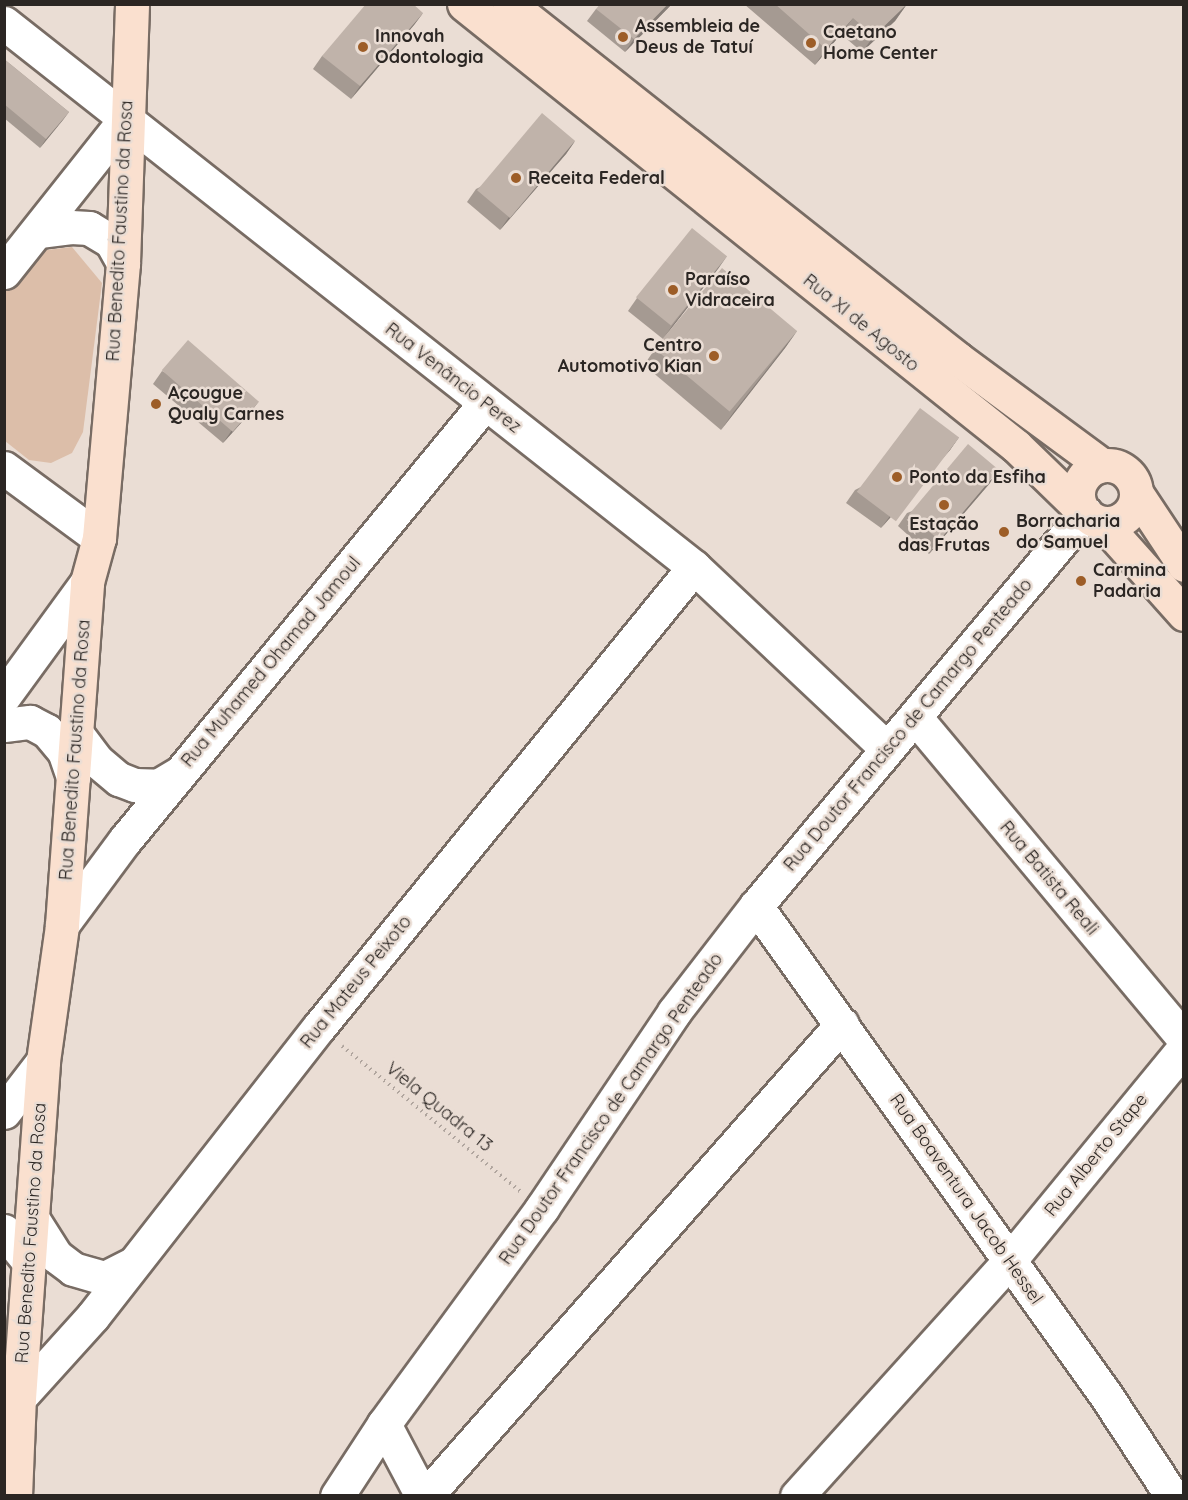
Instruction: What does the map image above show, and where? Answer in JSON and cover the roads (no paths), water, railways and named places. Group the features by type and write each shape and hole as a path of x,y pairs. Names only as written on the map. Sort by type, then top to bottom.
{"main road":[{"name":"Rua Benedito Faustino da Rosa","path":"15,1496 19,1398 29,1262 18,1225 62,925 87,582 99,538 123,263 126,118 132,4"},
{"name":"Rua XI de Agosto","path":"464,4 1016,446 1094,518 1184,614"},
{"name":"Rua XI de Agosto","path":"509,4 958,359 1102,465"},
{"path":"1137,494 1135,504 1122,519 1113,523 1094,518 1080,504 1080,484 1092,468 1102,465 1122,468 1135,484 1137,494 1184,565"}],"street":[{"name":"Rua Venâncio Perez","path":"4,23 694,567 887,749"},
{"path":"4,272 39,231 126,118"},
{"path":"39,231 71,227 88,228 111,241 123,263"},
{"name":"Rua Muhamed Ohamad Jamoul","path":"62,925 125,840 485,403"},
{"path":"4,468 99,538"},
{"name":"Rua Doutor Francisco de Camargo Penteado","path":"337,1496 384,1424 542,1208 674,1012 756,906 887,749 1094,518"},
{"name":"Rua Mateus Peixoto","path":"19,1398 93,1316 319,1027 694,567"},
{"path":"4,696 87,582"},
{"name":"Rua Batista Reali","path":"915,717 1184,1039"},
{"path":"4,724 30,722 47,731 64,751 72,777"},
{"path":"76,733 96,760 119,779 135,785 158,786 180,773"},
{"name":"Rua Boaventura Jacob Hessel","path":"756,906 1104,1394 1172,1496"},
{"path":"384,1424 424,1496 842,1024"},
{"name":"Rua Alberto Stape","path":"797,1496 1009,1261 1184,1048"},
{"path":"4,1113 43,1061"},
{"path":"18,1225 73,1269 105,1278 133,1264"}],"place":[{"name":"Assembleia de Deus de Tatuí","path":"623,37"},
{"name":"Caetano Home Center","path":"811,43"},
{"name":"Innovah Odontologia","path":"363,47"},
{"name":"Receita Federal","path":"516,178"},
{"name":"Paraíso Vidraceira","path":"673,290"},
{"name":"Centro Automotivo Kian","path":"714,356"},
{"name":"Açougue Qualy Carnes","path":"156,404"},
{"name":"Ponto da Esfiha","path":"897,477"},
{"name":"Estação das Frutas","path":"944,505"},
{"name":"Borracharia do Samuel","path":"1004,532"},
{"name":"Carmina Padaria","path":"1081,581"}]}
